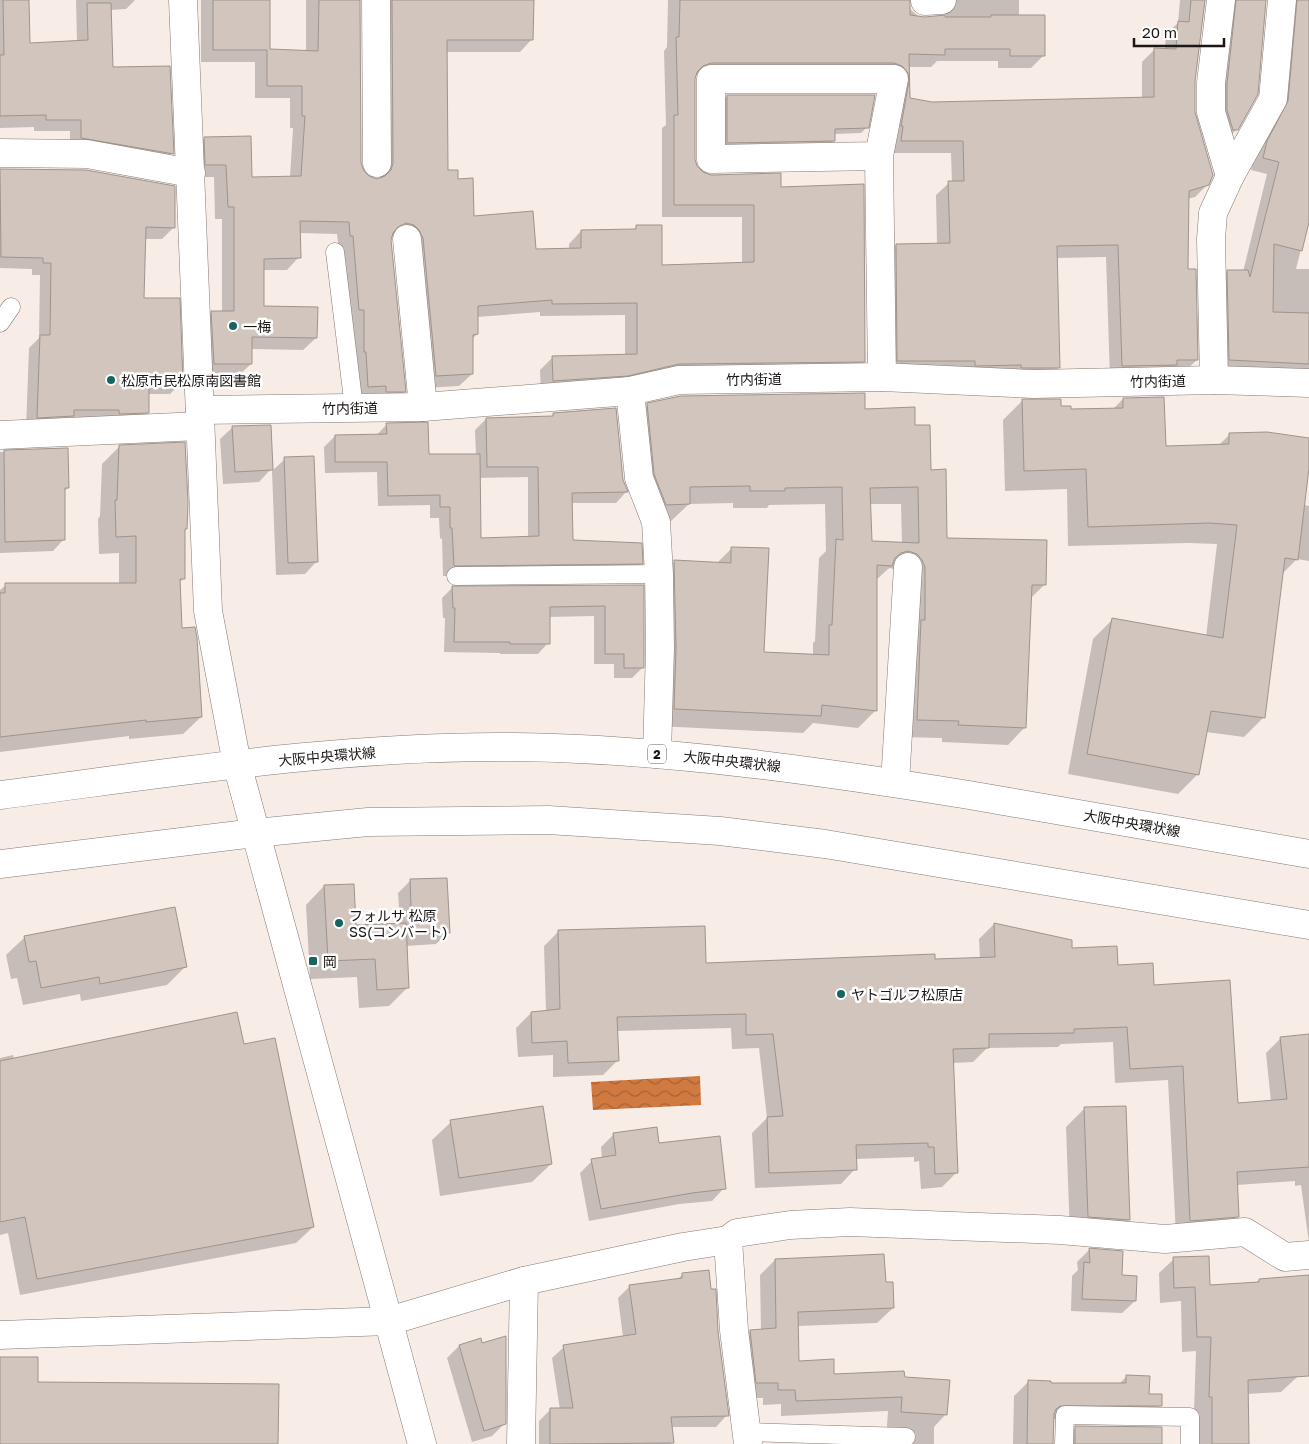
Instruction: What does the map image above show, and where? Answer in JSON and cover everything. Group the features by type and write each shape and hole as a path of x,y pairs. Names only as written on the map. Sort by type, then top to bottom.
{"street":[{"path":"183,0 208,611 237,764 422,1444"},
{"path":"376,0 377,163"},
{"path":"925,1 942,0"},
{"path":"1221,0 1211,83 1211,112 1230,176"},
{"path":"1214,380 1211,239 1214,212 1230,176 1273,99 1282,0"},
{"path":"880,156 711,159 711,79 894,79 880,156 882,377"},
{"path":"0,153 86,154 191,172"},
{"path":"407,240 424,407"},
{"name":"竹内街道","path":"0,435 200,418 354,408 424,407 630,391 679,380 882,377 1034,384 1214,380 1309,383"},
{"path":"630,391 639,478 656,522 659,574 657,754"},
{"path":"895,783 908,567"},
{"name":"大阪中央環状線","path":"0,794 237,764 326,755 431,748 514,747 657,754 792,768 895,783 1309,854"},
{"path":"0,864 255,833 368,822 548,820 720,831 825,844 1309,924"},
{"path":"0,1335 389,1321 524,1281 683,1247 728,1240 737,1233 790,1225 850,1222 1060,1230 1165,1239 1245,1232 1285,1257 1309,1255"},
{"path":"728,1240 734,1330 747,1438"},
{"path":"521,1444 524,1281"}],"lane":[{"path":"335,252 354,408"},
{"path":"0,323 11,308"},
{"path":"456,576 659,574"},
{"path":"1064,1444 1066,1415 1075,1415 1190,1417 1190,1444"},
{"path":"747,1438 906,1437"}],"water":[{"path":"700,1076 701,1105 593,1110 591,1082"}],"building":[{"path":"3,0 29,0 30,43 88,40 87,3 111,3 113,67 170,66 174,154 81,138 81,120 46,120 46,115 0,116 0,55 4,55"},
{"path":"213,0 270,0 270,49 318,51 319,0 360,0 361,163 364,171 369,176 377,179 385,176 391,170 393,163 392,0 534,0 533,40 447,40 448,170 458,170 458,179 473,178 474,216 533,211 536,249 581,248 581,230 636,229 636,225 662,225 662,265 754,262 754,205 674,205 674,115 678,115 676,37 679,37 680,0 910,0 910,15 925,17 945,15 945,17 991,17 991,15 1045,15 1045,56 1010,56 1010,49 945,49 945,55 909,54 910,98 932,102 1154,97 1154,48 1176,49 1178,21 1189,22 1191,0 1205,0 1195,81 1195,112 1213,175 1209,185 1189,191 1188,269 1196,269 1198,360 1177,360 1177,365 1122,366 1118,245 1057,246 1060,368 1021,368 1021,365 975,366 975,361 897,361 896,244 950,243 948,181 964,181 963,141 901,141 903,126 901,126 909,81 908,73 902,66 894,63 711,63 703,66 697,72 695,79 695,159 697,166 703,172 711,175 781,173 781,187 864,184 865,362 679,364 628,376 553,381 552,356 637,354 637,303 552,304 552,300 478,306 478,334 473,335 473,374 436,376 423,238 414,225 406,223 398,227 393,233 391,240 406,392 386,392 386,386 368,387 366,352 364,352 364,310 359,310 353,236 350,236 349,222 300,221 301,258 264,259 264,306 318,307 317,338 252,337 252,364 214,364 211,311 234,311 234,207 228,207 226,165 205,165 204,137 251,136 252,177 301,176 305,116 302,116 302,86 267,86 267,50 213,50"},
{"path":"1236,0 1266,0 1258,94 1238,130 1233,130 1227,110 1227,84"},
{"path":"1297,0 1309,0 1309,222 1302,251 1274,244 1273,312 1309,313 1309,364 1229,360 1227,270 1248,270 1250,277 1279,162 1263,158 1267,141 1288,101"},
{"path":"727,95 875,95 869,128 835,129 835,141 727,143"},
{"path":"0,169 86,170 175,186 175,228 146,227 144,298 180,298 183,382 149,382 149,413 119,414 119,410 74,410 74,416 37,418 40,335 50,335 51,263 43,263 43,258 1,257"},
{"path":"865,393 865,409 915,407 915,425 930,425 931,470 946,469 947,538 1047,540 1046,585 1032,585 1026,728 958,725 959,721 917,720 921,620 925,620 925,567 917,554 908,551 901,553 895,558 892,566 877,565 877,711 822,705 821,716 674,709 676,648 674,560 731,563 731,547 769,548 764,652 829,655 829,625 832,625 836,539 843,540 842,487 785,488 785,491 750,491 750,486 690,487 690,504 666,505 654,474 647,403 681,396","holes":["918,487 919,543 872,541 870,488"]},
{"path":"1164,397 1166,446 1229,444 1229,433 1267,432 1309,438 1309,468 1298,560 1285,558 1265,718 1211,711 1199,775 1087,754 1112,618 1223,638 1237,525 1209,523 1088,527 1086,469 1024,471 1022,399 1061,399 1061,406 1071,406 1071,409 1123,408 1123,398"},
{"path":"616,408 623,480 628,492 572,493 573,540 642,543 643,564 454,566 450,507 440,507 440,495 388,496 387,462 335,462 335,435 387,434 386,423 428,422 429,454 480,454 481,538 539,536 538,467 487,467 486,418 553,416 553,413"},
{"path":"271,425 273,470 235,472 232,426"},
{"path":"185,442 188,502 187,529 185,529 185,579 180,579 182,628 195,627 202,717 146,722 146,720 0,737 0,593 5,593 5,583 136,583 136,536 116,537 115,500 117,500 119,445"},
{"path":"68,448 69,488 65,488 65,540 5,542 4,450"},
{"path":"314,456 318,562 288,563 284,457"},
{"path":"644,585 644,668 624,668 624,654 605,654 605,606 550,607 550,644 454,642 455,608 453,608 452,586"},
{"path":"447,878 450,933 412,934 410,879"},
{"path":"354,884 356,925 406,923 409,988 377,990 375,959 328,961 324,885"},
{"path":"175,907 187,967 100,984 99,977 41,988 36,961 29,962 24,936"},
{"path":"994,923 1072,940 1072,948 1117,946 1118,965 1153,963 1154,985 1230,980 1238,1103 1287,1099 1280,1037 1309,1034 1309,1167 1237,1172 1239,1217 1190,1221 1183,1066 1130,1069 1127,1027 1074,1029 1074,1033 989,1034 989,1048 953,1049 958,1173 935,1174 934,1147 928,1147 928,1143 856,1145 857,1170 769,1173 767,1117 783,1116 773,1034 746,1035 746,1014 617,1017 619,1061 568,1063 567,1041 532,1043 531,1012 560,1009 558,930 705,926 706,963 935,954 935,959 995,957"},
{"path":"237,1012 244,1044 275,1038 314,1227 37,1279 25,1217 0,1222 0,1061"},
{"path":"543,1106 552,1164 459,1178 450,1120"},
{"path":"1126,1106 1130,1220 1088,1217 1084,1107"},
{"path":"657,1127 659,1143 720,1136 726,1189 601,1209 591,1159 616,1155 613,1133"},
{"path":"1089,1248 1123,1251 1122,1275 1137,1276 1136,1301 1082,1299 1084,1262 1090,1263"},
{"path":"884,1254 886,1282 893,1282 894,1308 798,1312 799,1361 834,1359 834,1374 904,1371 905,1377 950,1380 947,1415 901,1412 902,1397 796,1401 795,1390 778,1390 778,1383 756,1383 750,1330 776,1328 775,1259"},
{"path":"1209,1256 1210,1285 1259,1282 1259,1279 1309,1275 1309,1376 1248,1380 1249,1444 1212,1444 1212,1397 1209,1397 1211,1337 1197,1337 1195,1287 1174,1288 1173,1257"},
{"path":"709,1270 711,1289 716,1289 718,1332 729,1416 671,1417 674,1443 550,1444 550,1408 573,1408 563,1345 636,1334 629,1285 682,1278 682,1273"},
{"path":"506,1336 506,1424 484,1431 459,1345 481,1338 482,1343"},
{"path":"0,1357 38,1357 38,1382 279,1384 278,1444 0,1444"},
{"path":"1126,1375 1150,1376 1149,1394 1162,1394 1162,1406 1060,1406 1054,1414 1053,1444 1027,1444 1028,1380 1051,1381 1051,1383 1126,1383"},
{"path":"1075,1426 1162,1427 1162,1444 1075,1444"}],"place":[{"name":"一梅","path":"233,326"},
{"name":"松原市民松原南図書館","path":"111,380"},
{"name":"フォルサ 松原 SS(コンバート)","path":"339,923"},
{"name":"岡","path":"313,961"},
{"name":"ヤトゴルフ松原店","path":"841,994"}]}
